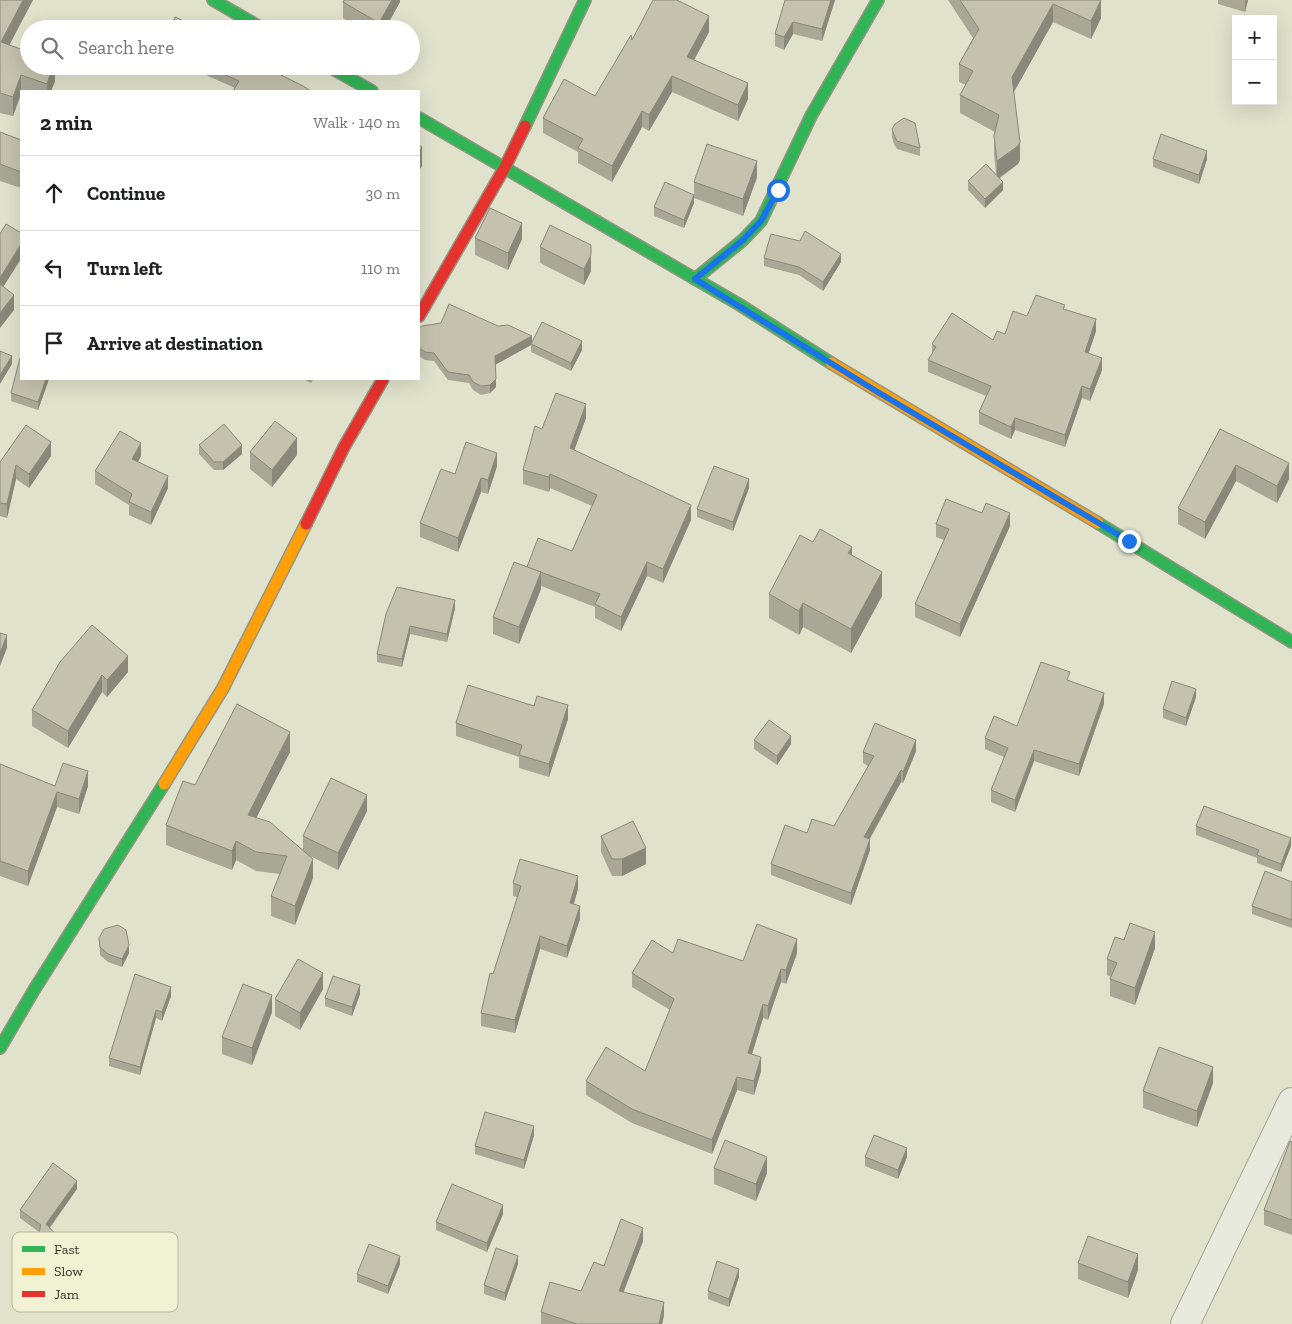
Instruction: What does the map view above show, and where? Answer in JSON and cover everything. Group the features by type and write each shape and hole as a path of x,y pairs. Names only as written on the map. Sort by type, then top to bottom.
{"street":[{"path":"212,0 247,20"},
{"path":"420,314 505,167 585,0"},
{"path":"695,279 743,240 761,221 811,116 878,0"},
{"path":"344,75 370,90"},
{"path":"420,119 695,279 1292,642"},
{"path":"0,1048 34,990 132,837 223,688 344,447 382,380"},
{"path":"1185,1324 1292,1102"}],"building":[{"path":"0,0 23,0 1,42 20,49 21,75 13,97 0,93"},
{"path":"344,0 392,0 381,20 374,20 343,2"},
{"path":"653,0 677,0 709,16 687,57 748,83 738,105 672,76 649,115 642,111 612,166 578,148 583,139 543,118 564,79 595,96 631,35 632,40"},
{"path":"785,0 831,0 822,29 793,22 784,37 775,34"},
{"path":"960,0 1101,0 1091,21 1053,4 1012,77 1020,142 1018,146 997,161 994,136 999,115 960,95 973,71 959,64 979,29"},
{"path":"21,75 50,75 47,84"},
{"path":"225,75 281,75 309,90 234,90 239,81"},
{"path":"904,118 915,123 920,148 897,141 892,129 895,124"},
{"path":"0,132 20,140 20,172 0,164"},
{"path":"1161,134 1207,151 1199,175 1153,159"},
{"path":"707,144 757,161 743,199 694,182"},
{"path":"986,164 1003,182 985,199 968,181"},
{"path":"665,182 694,195 684,220 654,207"},
{"path":"490,208 522,223 508,253 475,238"},
{"path":"6,224 20,232 20,246 0,278 0,234"},
{"path":"550,225 591,245 591,255 584,269 540,247"},
{"path":"805,231 841,254 823,282 799,267 764,258 771,234 800,241"},
{"path":"0,284 14,295 0,313"},
{"path":"1036,295 1065,305 1063,309 1096,319 1085,352 1102,358 1090,389 1082,386 1065,435 1015,418 1011,427 979,412 991,386 928,360 936,347 932,344 952,313 993,340 997,331 1005,334 1013,311 1027,316"},
{"path":"449,304 498,326 508,325 532,336 495,356 496,379 490,385 481,386 473,382 469,375 448,372 434,353 425,352 420,349 420,327 441,323"},
{"path":"542,322 582,341 571,363 531,344"},
{"path":"0,351 12,356 0,375"},
{"path":"20,358 20,380 46,380 38,402 11,393"},
{"path":"556,393 586,404 570,448 691,505 663,569 647,562 621,617 595,604 600,594 527,567 538,538 572,551 597,495 550,474 549,477 523,470 535,426 542,429"},
{"path":"275,421 297,438 272,470 250,452"},
{"path":"224,424 242,445 223,462 214,462 199,445"},
{"path":"26,425 51,442 29,474 16,465 7,504 0,503 0,462"},
{"path":"1220,429 1289,463 1277,486 1236,465 1205,522 1178,508"},
{"path":"120,431 141,443 132,459 168,476 151,512 129,502 132,494 95,471"},
{"path":"466,442 497,453 488,480 481,478 458,538 420,523 441,469 455,474"},
{"path":"714,466 749,479 733,522 697,509"},
{"path":"946,499 982,513 986,503 1010,513 960,624 915,604 949,529 936,524"},
{"path":"820,529 852,547 848,553 882,572 851,629 803,603 799,611 769,594 800,535 813,542"},
{"path":"514,562 541,572 519,627 493,617"},
{"path":"397,587 455,600 447,634 410,626 402,659 377,654 386,614"},
{"path":"92,625 128,656 107,680 102,675 68,731 32,710 60,662"},
{"path":"0,633 7,635 0,653"},
{"path":"1041,662 1070,672 1067,680 1104,693 1079,764 1034,750 1015,800 991,790 1008,748 985,738 994,716 1017,726"},
{"path":"1172,681 1196,689 1186,718 1163,709"},
{"path":"468,685 534,706 537,696 568,705 549,764 519,755 522,745 456,723"},
{"path":"237,704 290,732 248,815 270,822 313,859 295,906 271,896 287,856 256,852 236,841 232,851 166,825 183,781 195,785"},
{"path":"769,720 791,736 777,756 754,740"},
{"path":"875,723 916,740 903,772 901,770 864,837 870,839 851,893 771,864 785,825 807,833 812,819 834,826 874,756 863,752"},
{"path":"63,763 88,771 79,799 57,792 28,871 0,861 0,764 55,786"},
{"path":"331,778 367,795 338,853 303,836"},
{"path":"1204,806 1291,838 1281,864 1257,855 1259,850 1196,826"},
{"path":"633,821 646,848 622,859 612,859 601,836"},
{"path":"520,859 578,876 570,903 580,906 567,946 540,936 515,1020 481,1013 490,973 493,974 521,886 513,883"},
{"path":"1265,871 1292,882 1292,920 1252,906"},
{"path":"1130,923 1155,932 1135,988 1110,979 1117,963 1107,959 1115,937 1124,940"},
{"path":"757,924 797,939 786,970 781,969 768,1006 763,1004 748,1053 761,1057 754,1081 737,1077 712,1140 632,1109 586,1081 606,1047 645,1071 674,999 632,973 652,940 673,953 678,939 743,961"},
{"path":"118,925 126,930 129,945 122,959 108,954 100,947 99,938 104,929"},
{"path":"298,959 323,973 300,1013 275,999"},
{"path":"135,974 171,987 162,1012 156,1010 140,1067 109,1058"},
{"path":"333,976 360,985 352,1007 325,998"},
{"path":"243,984 272,995 252,1048 222,1037"},
{"path":"1159,1047 1213,1067 1197,1111 1143,1091"},
{"path":"485,1112 534,1126 524,1160 475,1146"},
{"path":"874,1135 907,1148 898,1170 865,1157"},
{"path":"725,1140 767,1157 756,1184 714,1168"},
{"path":"1290,1141 1292,1142 1292,1220 1264,1210"},
{"path":"53,1163 77,1181 46,1224 54,1232 39,1232 41,1225 20,1210"},
{"path":"452,1184 503,1205 487,1243 436,1222"},
{"path":"621,1219 643,1228 619,1291 664,1302 659,1324 577,1324 541,1312 550,1282 581,1291 594,1262 604,1266"},
{"path":"1088,1236 1138,1254 1128,1282 1078,1263"},
{"path":"369,1244 400,1256 388,1286 357,1274"},
{"path":"496,1248 518,1256 505,1293 484,1285"},
{"path":"717,1261 739,1269 729,1299 708,1291"}],"traffic: fast":[{"path":"213,0 247,20"},
{"path":"525,126 585,0"},
{"path":"695,279 743,240 761,221 811,116 878,0"},
{"path":"344,75 370,90"},
{"path":"420,119 740,305 831,363"},
{"path":"1098,523 1292,642"},
{"path":"0,1048 34,990 164,784"}],"traffic: slow":[{"path":"831,363 1098,523"},
{"path":"164,784 223,688 306,524"}],"traffic: jam":[{"path":"420,314 505,167 525,126"},
{"path":"306,524 344,447 382,380"}],"route":[{"path":"778,190 761,221 743,240 695,279 876,391 933,423 1129,541"}]}
